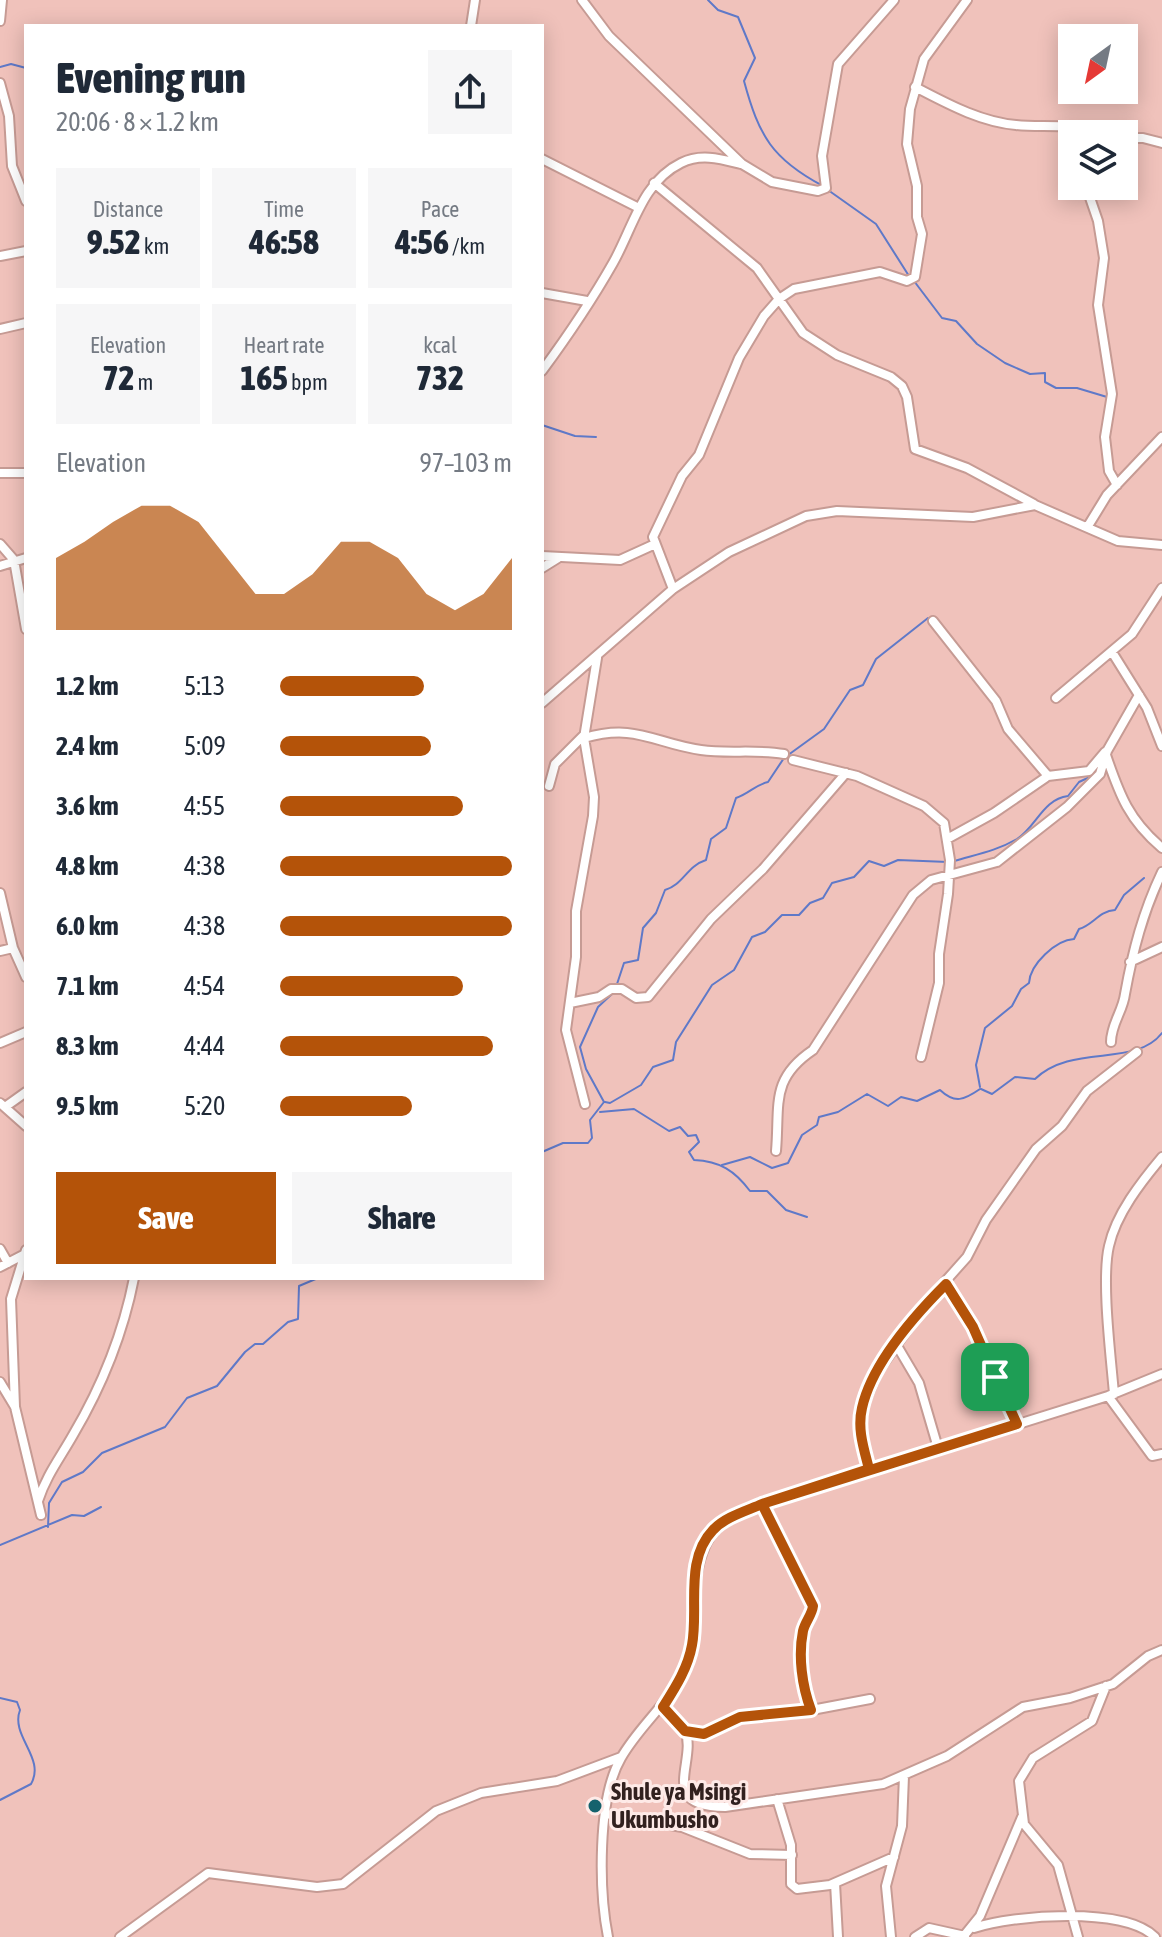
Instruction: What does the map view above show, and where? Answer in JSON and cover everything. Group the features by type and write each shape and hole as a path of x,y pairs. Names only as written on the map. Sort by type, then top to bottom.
{"street":[{"path":"0,21 2,0"},
{"path":"471,24 475,0"},
{"path":"582,0 609,36 742,164 772,182 818,191 826,188 822,156 838,64 894,0"},
{"path":"673,589 653,545 653,537 682,476 699,455 734,368 764,316 779,299 808,286 880,272 907,281 915,277 922,234 906,130 924,59 967,0"},
{"path":"0,83 9,116 12,166 24,196"},
{"path":"915,87 945,103 1004,123 1058,129"},
{"path":"1138,138 1162,143"},
{"path":"710,157 718,143"},
{"path":"544,368 611,265 654,183 682,162 710,157 742,164"},
{"path":"544,160 639,208"},
{"path":"654,183 757,268 803,333 820,346 891,377 902,386 907,397 915,449 967,468 1035,505 1118,541 1162,545"},
{"path":"1091,200 1104,258 1098,305 1112,394 1105,437 1109,471 1117,485"},
{"path":"0,256 24,251"},
{"path":"544,293 587,301"},
{"path":"0,329 24,323"},
{"path":"1088,526 1117,485 1162,437"},
{"path":"0,473 24,473"},
{"path":"544,701 598,658 673,589 738,547 806,516 837,511 973,517 1035,505"},
{"path":"0,544 14,560 24,618"},
{"path":"544,556 629,560 653,545"},
{"path":"0,566 24,558"},
{"path":"544,567 558,558"},
{"path":"1056,698 1132,634 1162,588"},
{"path":"933,621 952,640 996,701 1008,729 1048,776"},
{"path":"1112,652 1139,695 1162,746"},
{"path":"585,1104 568,1047 576,911 587,864 594,797 584,736 598,658"},
{"path":"776,1151 778,1100 785,1075 813,1050 913,895 931,880 988,865 1009,854 1095,780 1106,753 1139,695"},
{"path":"549,786 555,764 584,736 605,732 633,731 704,751 784,754"},
{"path":"947,839 994,813 1048,776 1060,772 1085,773 1106,753"},
{"path":"1106,753 1129,814 1138,828 1162,848"},
{"path":"793,760 846,773 937,814 944,823 948,875 939,954 939,983 921,1057"},
{"path":"570,1003 592,1000 611,989 622,989 636,998 648,997 711,919 763,869 846,773"},
{"path":"1111,1042 1112,1025 1125,998 1130,962 1148,902 1162,872"},
{"path":"0,893 13,948 24,973"},
{"path":"1130,962 1147,957 1162,947"},
{"path":"0,951 13,948"},
{"path":"0,1043 24,1033"},
{"path":"869,1469 860,1437 861,1410 878,1371 896,1344 967,1257 986,1220 1036,1149 1062,1126 1087,1091 1137,1052"},
{"path":"24,1093 3,1105 24,1124"},
{"path":"1162,1157 1132,1197 1109,1244 1107,1280 1111,1395 1152,1456 1162,1454"},
{"path":"0,1249 4,1265 24,1253"},
{"path":"24,1255 11,1299 15,1407 41,1515"},
{"path":"38,1501 50,1471 73,1436 108,1365 124,1322 134,1280"},
{"path":"946,1284 973,1327 1017,1424"},
{"path":"896,1344 919,1383 938,1448"},
{"path":"608,1937 601,1882 612,1780 622,1757 677,1686 693,1644 693,1593 700,1556 710,1532 727,1519 762,1504 1111,1395 1162,1374"},
{"path":"0,1382 15,1407"},
{"path":"762,1504 813,1606 804,1627 802,1660 804,1688 811,1710"},
{"path":"663,1707 685,1731 688,1753 681,1779 692,1797 716,1807 858,1790 904,1776 947,1756 1023,1707 1070,1698 1106,1686 1162,1650"},
{"path":"1078,1937 1058,1865 1047,1849 1027,1831 1022,1816 1019,1781 1031,1759 1092,1721 1106,1686"},
{"path":"685,1731 704,1734 740,1717 811,1710 870,1699"},
{"path":"120,1937 208,1873 317,1887 343,1884 436,1811 481,1793 557,1781 622,1757"},
{"path":"891,1937 885,1896 904,1814 904,1776"},
{"path":"777,1799 792,1855 791,1882 794,1887 802,1890 835,1883 894,1857"},
{"path":"607,1814 682,1827 750,1854 792,1855"},
{"path":"974,1928 1022,1816"},
{"path":"835,1883 838,1937"},
{"path":"915,1937 929,1928 964,1936 974,1928 1012,1919 1097,1917 1134,1924 1155,1937"}],"waterway":[{"path":"708,0 718,10 738,17 755,58 744,81 756,117 770,144 791,166 823,186"},
{"path":"0,67 11,64 24,67"},
{"path":"828,190 876,224 909,276"},
{"path":"914,281 942,318 956,321 977,344 1005,363 1030,374 1045,373 1045,382 1056,388 1077,388 1107,397"},
{"path":"544,426 575,436 596,437"},
{"path":"616,987 624,963 638,960 643,928 656,913 665,890 706,860 711,839 726,828 736,798 768,782 784,758 824,729 850,690 863,685 876,659 928,618"},
{"path":"954,861 1017,839 1052,802 1068,796 1079,782 1092,776 1097,768"},
{"path":"605,1102 610,1103 641,1085 653,1067 673,1060 676,1042 712,985 734,970 752,937 765,932 782,915 799,915 810,903 823,898 832,883 854,877 869,861 884,866 898,860 948,862"},
{"path":"980,1087 976,1065 985,1028 1012,1006 1045,954 1074,939 1079,929 1100,915 1115,910 1124,895 1144,878"},
{"path":"544,1151 563,1143 588,1143 592,1138 590,1120 604,1102 586,1069 580,1047 598,1007 613,993"},
{"path":"981,1089 992,1094 1015,1077 1035,1079 1050,1068 1067,1062 1136,1050 1150,1044 1162,1033"},
{"path":"722,1165 750,1157 772,1168 788,1163 802,1135 817,1125 819,1117 838,1112 867,1094 888,1106 901,1097 917,1101 940,1090 960,1099 980,1089"},
{"path":"600,1112 634,1109 669,1131 680,1127 688,1136 696,1135 699,1142 689,1152 694,1160 712,1162 726,1168 750,1191 767,1191 786,1210 807,1217"},
{"path":"48,1527 49,1503 62,1482 83,1472 102,1453 165,1427 187,1398 217,1386 245,1352 255,1344 263,1344 288,1322 298,1319 299,1286 313,1280"},
{"path":"0,1545 72,1515 84,1516 101,1507"},
{"path":"0,1698 17,1702 20,1729 34,1765 31,1784 0,1800"}],"place":[{"name":"Shule ya Msingi Ukumbusho","path":"595,1806"}],"route":[{"path":"995,1377 973,1327 946,1284 926,1303 866,1393 861,1410 860,1437 869,1469 762,1504 765,1516 813,1606 804,1627 802,1660 804,1688 811,1710 740,1717 704,1734 685,1731 663,1707 677,1686 693,1644 693,1593 700,1556 710,1532 727,1519 762,1504 1017,1424 995,1377"}]}
